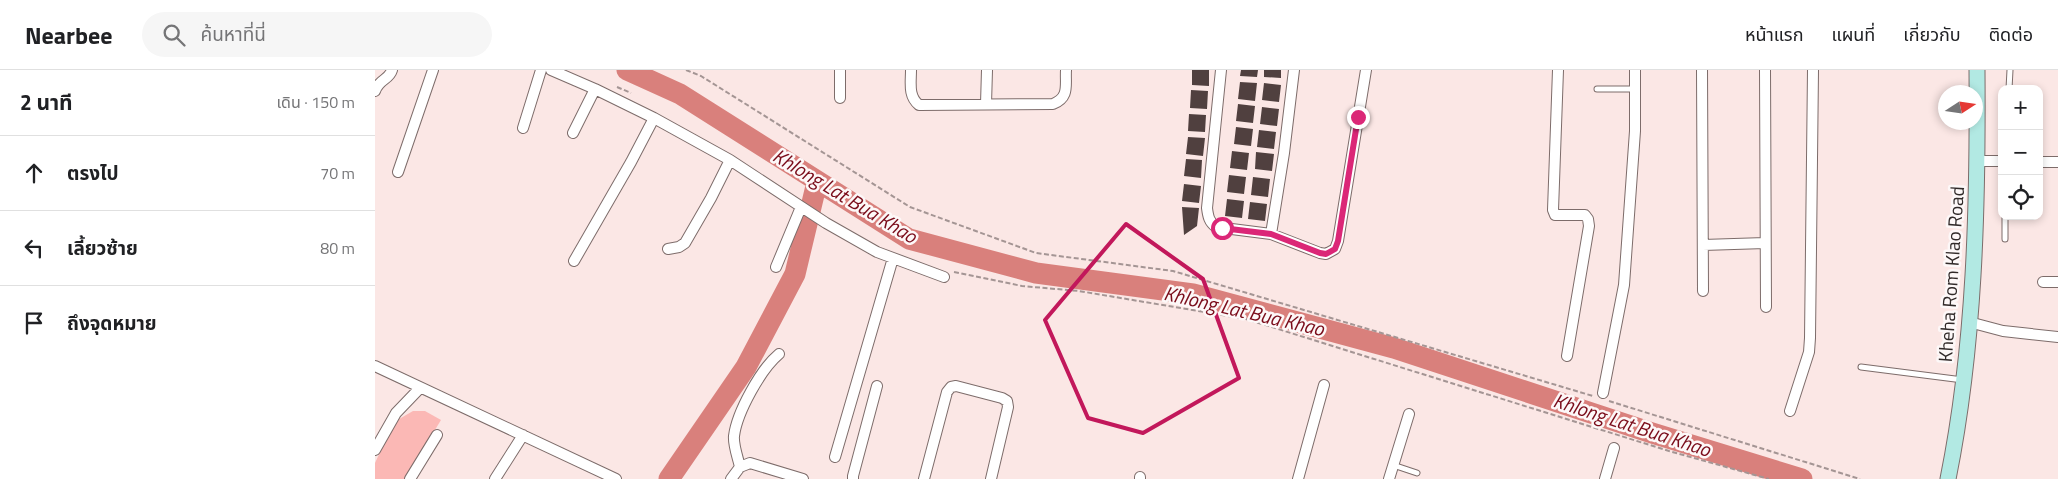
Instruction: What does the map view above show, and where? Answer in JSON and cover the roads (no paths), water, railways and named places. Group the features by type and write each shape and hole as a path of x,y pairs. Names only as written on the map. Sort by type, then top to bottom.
{"street":[{"path":"375,91 377,84 391,75 393,70"},
{"path":"398,172 433,70"},
{"path":"523,128 541,70"},
{"path":"551,70 595,89 653,118 730,160 826,223 877,252 946,274"},
{"path":"840,70 840,98"},
{"path":"911,70 911,94 913,100 919,105 1053,104 1061,100 1065,94 1065,70"},
{"path":"986,104 987,70"},
{"path":"1221,70 1207,208 1211,224 1216,227 1271,234 1326,254 1335,249 1338,241 1367,70"},
{"path":"1271,234 1284,153 1294,70"},
{"path":"1558,70 1553,210 1559,216 1585,215 1589,226 1567,356"},
{"path":"1601,396 1624,285 1634,140 1635,70"},
{"path":"1702,70 1703,291"},
{"path":"1765,70 1766,306"},
{"path":"1790,411 1809,352 1811,338 1813,70"},
{"name":"Kheha Rom Klao Road","path":"1949,476 1963,380 1969,322 1978,161 1977,70"},
{"path":"573,133 595,89"},
{"path":"574,261 631,162 653,118"},
{"path":"668,249 679,247 685,243 730,160"},
{"path":"1978,161 1998,161"},
{"path":"2043,162 2058,162"},
{"path":"776,267 798,205"},
{"path":"1703,245 1765,243"},
{"path":"835,457 893,258"},
{"path":"2043,282 2058,282"},
{"path":"1969,322 2003,331 2058,337"},
{"path":"740,467 734,436 745,401 770,361 779,354"},
{"path":"375,366 616,479"},
{"path":"1298,479 1324,385"},
{"path":"853,479 877,386"},
{"path":"924,479 947,392 951,387 956,386 1007,401 1008,408 991,479"},
{"path":"375,450 396,413 420,388"},
{"path":"1389,479 1409,414"},
{"path":"495,479 523,434"},
{"path":"410,479 437,435"},
{"path":"1605,479 1614,448"},
{"path":"731,479 740,467 750,463 803,479"}],"lane":[{"path":"2009,85 2010,70"},
{"path":"1597,89 1635,89"},
{"path":"2005,220 2005,240"},
{"path":"1861,367 1963,380"},
{"path":"1393,465 1417,473"}],"waterway":[{"name":"Khlong Lat Bua Khao","path":"627,70 680,94 909,239 1036,273 1193,294 1394,348 1652,433 1802,479"},
{"path":"669,479 746,367 795,274 817,182"}]}
